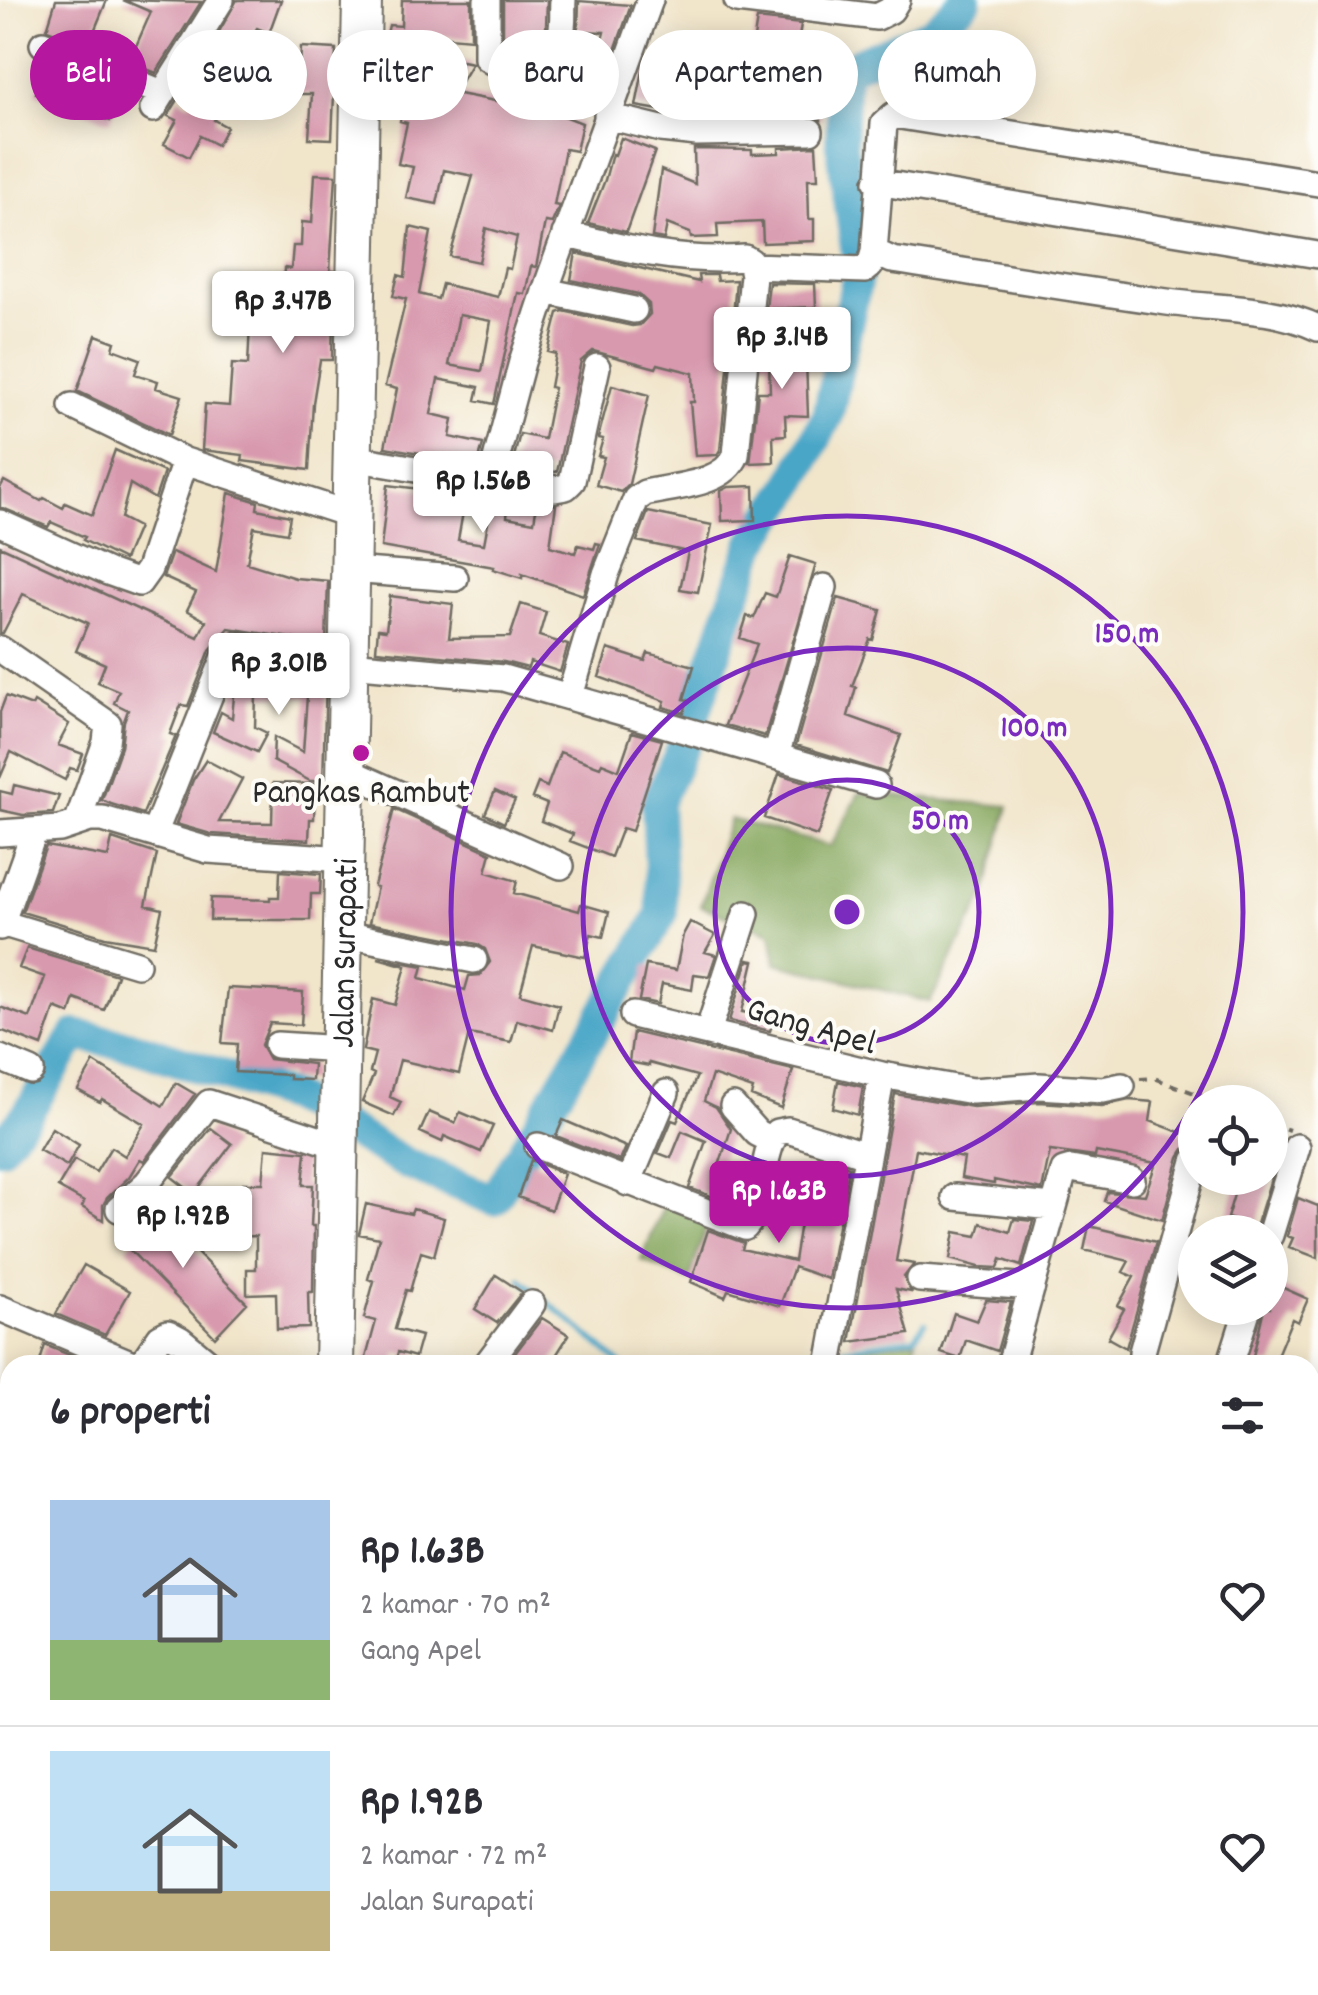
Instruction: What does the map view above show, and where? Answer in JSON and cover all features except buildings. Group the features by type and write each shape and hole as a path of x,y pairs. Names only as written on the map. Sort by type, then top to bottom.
{"highway":[{"name":"Jalan Surapati","path":"334,1355 362,0"}],"street":[{"path":"147,96 158,101 220,0"},
{"path":"487,0 487,58 506,66 526,64 548,52 561,33 562,0"},
{"path":"619,84 650,0"},
{"path":"737,0 877,16 892,10 897,0"},
{"path":"860,263 884,124 894,115 1318,183"},
{"path":"619,119 697,133 810,131"},
{"path":"490,482 522,362 606,120"},
{"path":"877,182 1318,256"},
{"path":"565,234 648,255 697,260 745,258 752,266 746,366 732,466 715,476 645,492 630,507 570,696"},
{"path":"752,266 909,262 1282,316 1318,328"},
{"path":"545,291 634,310"},
{"path":"352,458 490,482 555,489 569,484 596,367"},
{"path":"72,406 185,461 352,515"},
{"path":"0,523 108,572 140,582 149,569 185,461"},
{"path":"350,570 455,578"},
{"path":"776,756 824,587"},
{"path":"154,834 230,648 245,645 348,664 503,678 876,785"},
{"path":"0,648 108,724 106,742 77,822"},
{"path":"346,771 561,866"},
{"path":"0,833 60,829 103,819 208,850 345,859"},
{"path":"34,832 3,914 136,964"},
{"name":"Gang Apel","path":"708,1032 746,914"},
{"path":"343,934 474,960"},
{"name":"Gang Apel","path":"633,1015 882,1075 830,1355"},
{"path":"277,1045 341,1048"},
{"path":"0,1058 31,1071"},
{"path":"882,1075 972,1091 1039,1086 1103,1090 1122,1086"},
{"path":"628,1184 666,1093"},
{"path":"119,1209 147,1183 209,1103 339,1127"},
{"path":"733,1106 757,1134 771,1140"},
{"path":"538,1146 745,1227 752,1217 776,1132 788,1130 866,1156"},
{"path":"1276,1215 1297,1147"},
{"path":"1013,1355 1061,1176 1067,1169 1132,1180"},
{"path":"1142,1355 1186,1195"},
{"path":"955,1196 1052,1207"},
{"path":"920,1279 1032,1286"},
{"path":"494,1355 532,1304"},
{"path":"0,1308 114,1355"},
{"path":"1233,1355 1243,1325"},
{"path":"146,1355 168,1333 199,1355"}],"path":[{"path":"1122,1086 1154,1078 1178,1087"}],"green space":[{"path":"859,793 1009,806 985,895 930,1002 776,963 771,933 701,906 730,819 831,846"},
{"path":"666,1201 709,1219 689,1280 641,1260"},
{"path":"916,1340 911,1355 836,1355"}],"waterway":[{"path":"0,1147 27,1114 75,1035 133,1046 293,1098 407,1164 494,1200 662,914 657,803 686,740 753,544 792,485 828,415 859,269 841,144 844,69 932,32 966,0"},
{"path":"521,1279 610,1355"},
{"path":"841,1349 915,1337 925,1323"}],"place":[{"name":"Pangkas Rambut","path":"361,753"}]}
